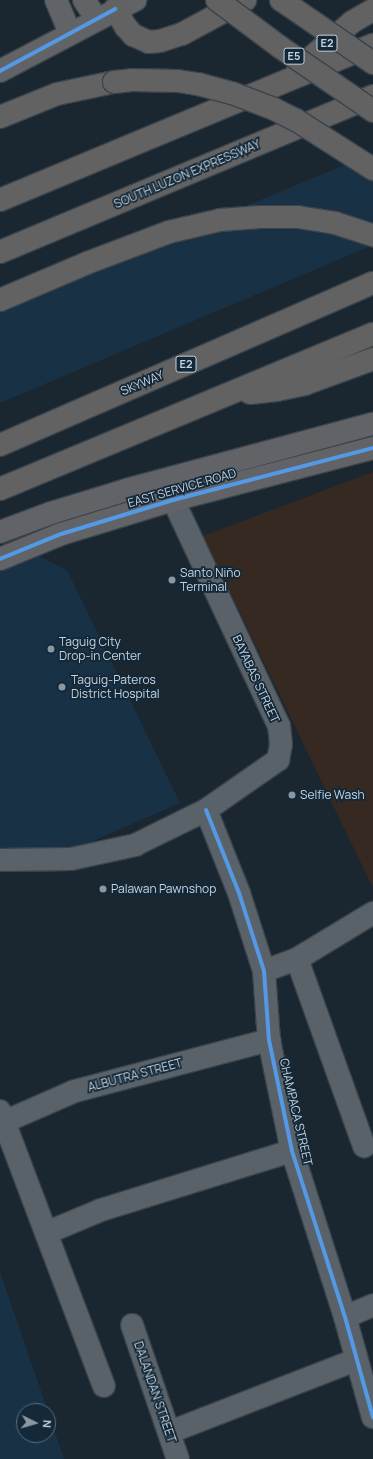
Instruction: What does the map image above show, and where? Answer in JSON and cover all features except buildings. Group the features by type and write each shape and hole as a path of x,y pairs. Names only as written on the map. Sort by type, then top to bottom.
{"highway":[{"name":"E5","path":"217,0 280,47 373,111"},
{"path":"109,10 120,19 133,35 140,40 149,42 160,41 182,34 245,0"},
{"path":"281,0 373,63"},
{"name":"E2","path":"284,81 352,22 373,10"},
{"name":"E2","path":"0,200 373,45"},
{"path":"0,117 58,94 100,84 132,80 184,82 232,93 274,109 318,133 373,169"},
{"name":"SOUTH LUZON EXPRESSWAY","path":"0,252 373,96"},
{"path":"0,300 87,263 163,235 193,225 220,220 260,217 304,218 336,223 373,235"},
{"name":"SKYWAY","path":"0,445 373,283"},
{"path":"0,489 373,334"},
{"path":"227,394 277,390 305,384 373,359"}],"main road":[{"path":"56,0 70,33"},
{"path":"84,0 109,10"},
{"path":"0,71 109,10 135,0"},
{"name":"EAST SERVICE ROAD","path":"0,532 51,513 126,490 373,424"},
{"name":"EAST SERVICE ROAD","path":"0,559 61,534 173,500 373,448"},
{"path":"51,513 61,534"}],"street":[{"name":"BAYABAS STREET","path":"0,860 71,859 135,845 206,810 278,760 281,744 279,726 173,500"},
{"name":"CHAMPACA STREET","path":"206,810 239,893 264,971 269,1040 292,1151 345,1317 373,1417"},
{"path":"264,971 297,959 373,913"},
{"path":"297,959 364,1146"},
{"name":"ALBUTRA STREET","path":"2,1116 75,1091 269,1040"},
{"path":"2,1116 104,1386"},
{"path":"46,1233 101,1210 292,1151"},
{"path":"345,1317 373,1306"},
{"name":"DALANDAN STREET","path":"132,1325 178,1459"},
{"path":"170,1432 356,1360"}],"shaded area":[{"path":"373,153 373,245 0,403 0,308"},
{"path":"373,472 373,888 203,536"},
{"name":"Taguig-Pateros District Hospital","path":"36,555 67,570 180,803 61,855 0,854 0,569"},
{"path":"0,1272 45,1403 16,1403 16,1443 56,1443 56,1436 64,1459 0,1459"}],"cycle path":[{"path":"0,71 115,9"},
{"path":"0,559 61,534 173,500 373,448"},
{"path":"206,810 239,893 264,971 269,1040 292,1151 345,1317 373,1417"}],"place":[{"name":"Santo Niño Terminal","path":"172,580"},
{"name":"Taguig City Drop-in Center","path":"51,649"},
{"name":"Taguig-Pateros District Hospital","path":"62,687"},
{"name":"Selfie Wash","path":"292,795"},
{"name":"Palawan Pawnshop","path":"103,889"}]}
